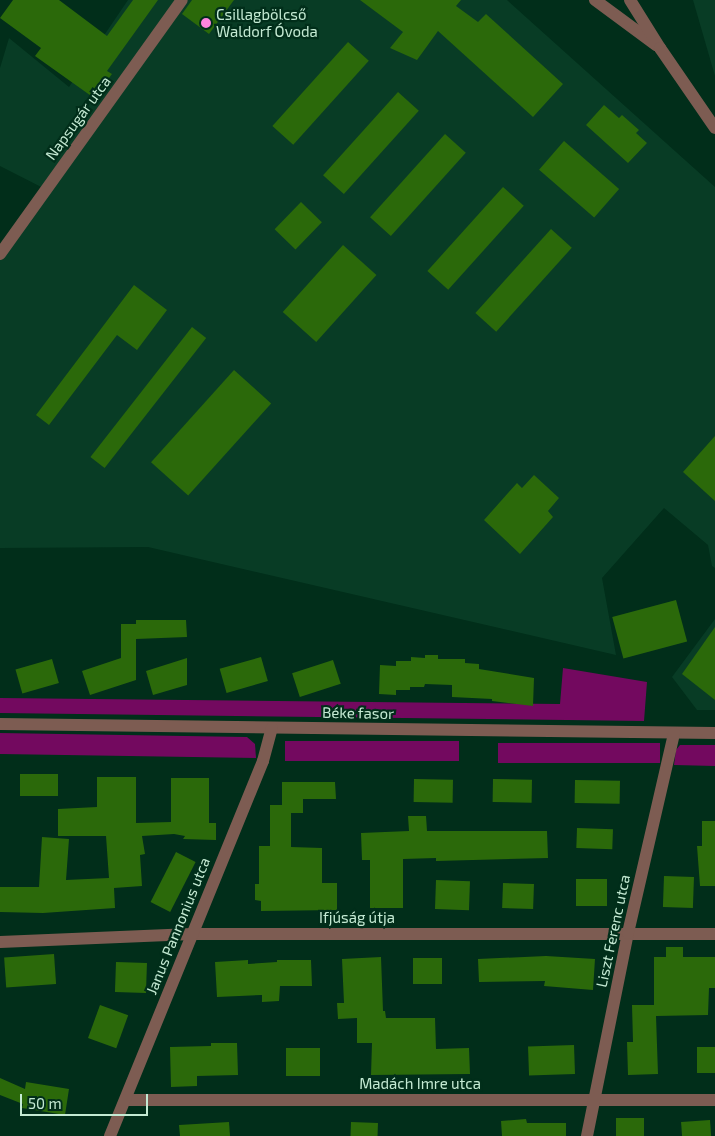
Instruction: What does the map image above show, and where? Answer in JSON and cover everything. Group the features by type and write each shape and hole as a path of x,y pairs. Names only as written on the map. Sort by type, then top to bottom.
{"street":[{"name":"Napsugár utca","path":"0,254 182,0"},
{"path":"595,0 660,48"},
{"path":"630,0 660,48 715,128"},
{"name":"Béke fasor","path":"0,724 715,733"},
{"name":"Janus Pannonius utca","path":"110,1136 263,761 272,728"},
{"name":"Liszt Ferenc utca","path":"587,1136 628,933 674,733"},
{"name":"Ifjúság útja","path":"0,942 192,934 715,934"},
{"name":"Madách Imre utca","path":"126,1100 715,1100"}],"shaded area":[{"path":"128,0 507,0 715,187 715,568 712,566 708,545 664,508 602,578 616,655 148,547 0,548 0,260 51,192 0,166 0,68 9,38 69,87"},
{"path":"693,0 715,0 715,76"},
{"path":"715,619 715,710 697,710 672,677"},
{"path":"563,668 647,682 644,721 0,713 0,698 560,704"},
{"path":"0,733 247,737 255,744 256,758 0,754"},
{"path":"285,741 459,741 459,761 285,761"},
{"path":"498,743 660,743 660,763 498,763"},
{"path":"680,745 715,745 715,766 674,765 676,750"}],"building":[{"path":"13,0 59,0 107,36 133,0 158,0 107,71 112,74 94,98 35,56 41,48 0,18"},
{"name":"Csillagbölcső Waldorf Óvoda","path":"192,0 234,0 209,34 182,14"},
{"path":"360,0 461,0 456,6 478,22 486,14 563,84 533,117 438,31 417,60 390,48 403,32"},
{"path":"348,42 369,61 293,145 272,126"},
{"path":"398,92 419,111 344,194 323,175"},
{"path":"604,105 619,118 622,115 639,130 636,133 647,143 628,163 586,125"},
{"path":"445,134 466,153 391,236 370,217"},
{"path":"564,141 619,189 594,218 539,170"},
{"path":"503,187 524,206 448,290 427,271"},
{"path":"301,202 322,222 295,249 275,229"},
{"path":"551,229 572,248 496,332 475,313"},
{"path":"343,245 376,275 316,342 283,312"},
{"path":"134,285 167,310 137,350 117,335 49,425 36,415"},
{"path":"192,327 206,338 105,468 90,457"},
{"path":"234,370 271,403 188,496 151,462"},
{"path":"715,436 715,501 683,472"},
{"path":"534,475 559,498 548,511 553,517 520,554 484,520 517,483 522,488"},
{"path":"676,600 687,642 623,659 612,617"},
{"path":"136,620 186,620 187,637 136,639 136,680 90,695 82,671 121,658 121,624 136,624"},
{"path":"715,627 715,700 682,674"},
{"path":"425,655 438,655 438,659 465,659 465,663 479,664 479,669 534,678 533,706 492,701 492,699 452,697 452,685 425,684 424,687 410,687 410,690 396,690 396,695 379,694 380,665 396,666 396,661 411,661 411,657 425,658"},
{"path":"261,657 268,681 227,693 220,669"},
{"path":"187,658 187,685 153,695 146,671"},
{"path":"52,659 59,683 22,694 15,669"},
{"path":"333,660 341,684 300,697 292,673"},
{"path":"20,774 58,774 58,796 20,796"},
{"path":"97,777 136,777 136,823 171,822 171,778 209,778 209,823 216,823 216,840 183,839 185,836 174,834 142,836 145,854 140,855 142,886 114,888 115,908 43,913 0,912 0,887 39,887 42,837 69,839 66,880 109,878 106,836 58,836 58,809 97,807"},
{"path":"414,779 453,780 453,803 414,802"},
{"path":"493,779 532,780 532,803 493,802"},
{"path":"575,780 620,781 620,804 575,803"},
{"path":"282,782 335,782 336,799 303,799 303,813 291,813 291,847 322,848 322,883 337,883 337,910 261,911 261,901 255,900 255,884 259,884 259,846 270,846 270,805 282,805"},
{"path":"408,816 426,816 427,831 547,831 548,858 436,861 436,858 403,859 403,908 370,908 370,860 362,860 361,833 409,831"},
{"path":"702,821 715,821 715,886 700,886 697,846 702,846"},
{"path":"577,828 613,829 612,849 576,848"},
{"path":"176,852 196,862 170,912 151,902"},
{"path":"664,876 694,877 693,908 663,907"},
{"path":"576,879 607,879 607,906 576,906"},
{"path":"436,880 470,881 469,910 435,909"},
{"path":"503,883 534,884 533,909 502,908"},
{"path":"666,947 683,947 683,957 715,957 715,988 709,988 708,1015 656,1016 658,1074 628,1075 627,1042 633,1042 632,1005 654,1005 654,957 666,957"},
{"path":"54,954 56,984 6,987 4,957"},
{"path":"546,956 595,959 593,990 544,986 545,981 479,982 478,959"},
{"path":"381,957 383,1011 385,1011 386,1018 435,1018 436,1049 469,1048 470,1074 371,1075 372,1043 357,1043 357,1018 338,1019 337,1003 344,1003 342,959"},
{"path":"413,958 442,958 442,984 413,984"},
{"path":"248,960 248,964 277,962 277,960 311,960 312,986 280,986 279,1001 262,1002 262,995 217,997 215,962"},
{"path":"116,962 147,963 146,993 115,992"},
{"path":"100,1005 128,1015 116,1048 88,1038"},
{"path":"211,1043 237,1043 238,1075 197,1076 197,1086 171,1087 170,1047 211,1046"},
{"path":"574,1045 575,1074 529,1076 528,1047"},
{"path":"697,1047 715,1047 715,1073 697,1073"},
{"path":"286,1048 320,1048 320,1076 286,1076"},
{"path":"0,1078 25,1089 26,1082 69,1089 65,1115 22,1108 23,1104 0,1095"},
{"path":"616,1118 644,1118 644,1136 616,1136"},
{"path":"526,1119 527,1123 566,1123 566,1136 502,1136 501,1121"},
{"path":"710,1120 711,1136 682,1136 681,1122"},
{"path":"229,1122 230,1136 180,1136 179,1125"},
{"path":"351,1122 378,1123 378,1136 351,1136"}],"place":[{"name":"Csillagbölcső Waldorf Óvoda","path":"206,23"}]}
